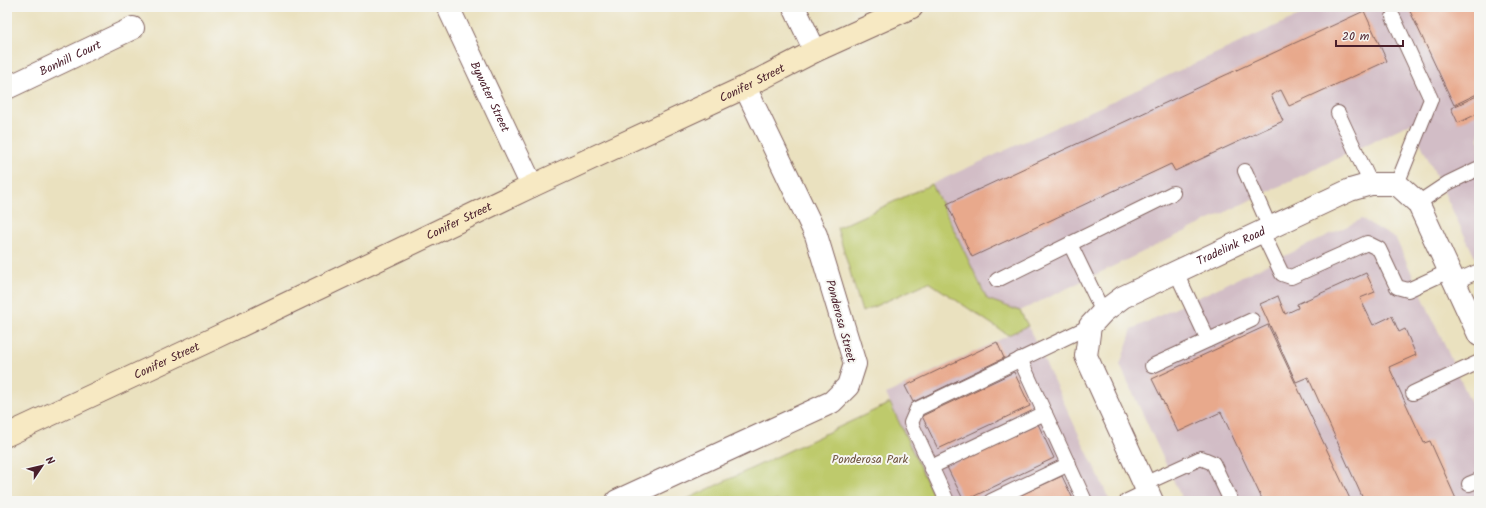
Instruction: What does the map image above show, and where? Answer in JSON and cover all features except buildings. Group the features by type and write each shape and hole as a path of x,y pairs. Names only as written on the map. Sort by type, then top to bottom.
{"street":[{"name":"Bywater Street","path":"448,7 532,186"},
{"path":"794,7 815,52"},
{"name":"Conifer Street","path":"7,435 912,7"},
{"name":"Bonhill Court","path":"7,88 133,28"},
{"name":"Ponderosa Street","path":"617,501 832,402 848,386 855,364 816,235 745,86"},
{"name":"Tradelink Road","path":"1096,319 1123,297 1350,190 1371,184 1397,184"},
{"path":"1397,184 1418,203 1479,335"},
{"path":"1096,319 1086,356 1148,492"}],"lane":[{"path":"1393,17 1430,99 1397,184"},
{"path":"1338,113 1371,184"},
{"path":"1418,203 1448,183 1477,169"},
{"path":"1245,171 1282,274 1291,277 1367,243 1379,249 1397,286 1408,290 1479,271"},
{"path":"997,280 1173,193"},
{"path":"947,501 911,423 917,409 1020,359 1096,319 1070,244"},
{"path":"1176,272 1208,340"},
{"path":"1152,366 1252,320"},
{"path":"1020,359 1085,501"},
{"path":"1413,393 1479,362"},
{"path":"931,467 1045,413"},
{"path":"1127,501 1148,492 1201,458 1213,463 1231,501"},
{"path":"991,501 1069,464"}],"shaded area":[{"path":"1317,7 1479,7 1479,266 1411,123 1020,311 987,299 932,184"},
{"path":"1362,219 1396,239 1479,420 1479,501 1183,501 1120,365 1132,329"},
{"path":"1028,326 1110,501 936,501 886,394"}],"green space":[{"path":"932,184 987,299 1020,311 1028,326 1008,335 929,282 862,312 837,228"},
{"name":"Ponderosa Park","path":"890,403 936,501 683,501"}]}
